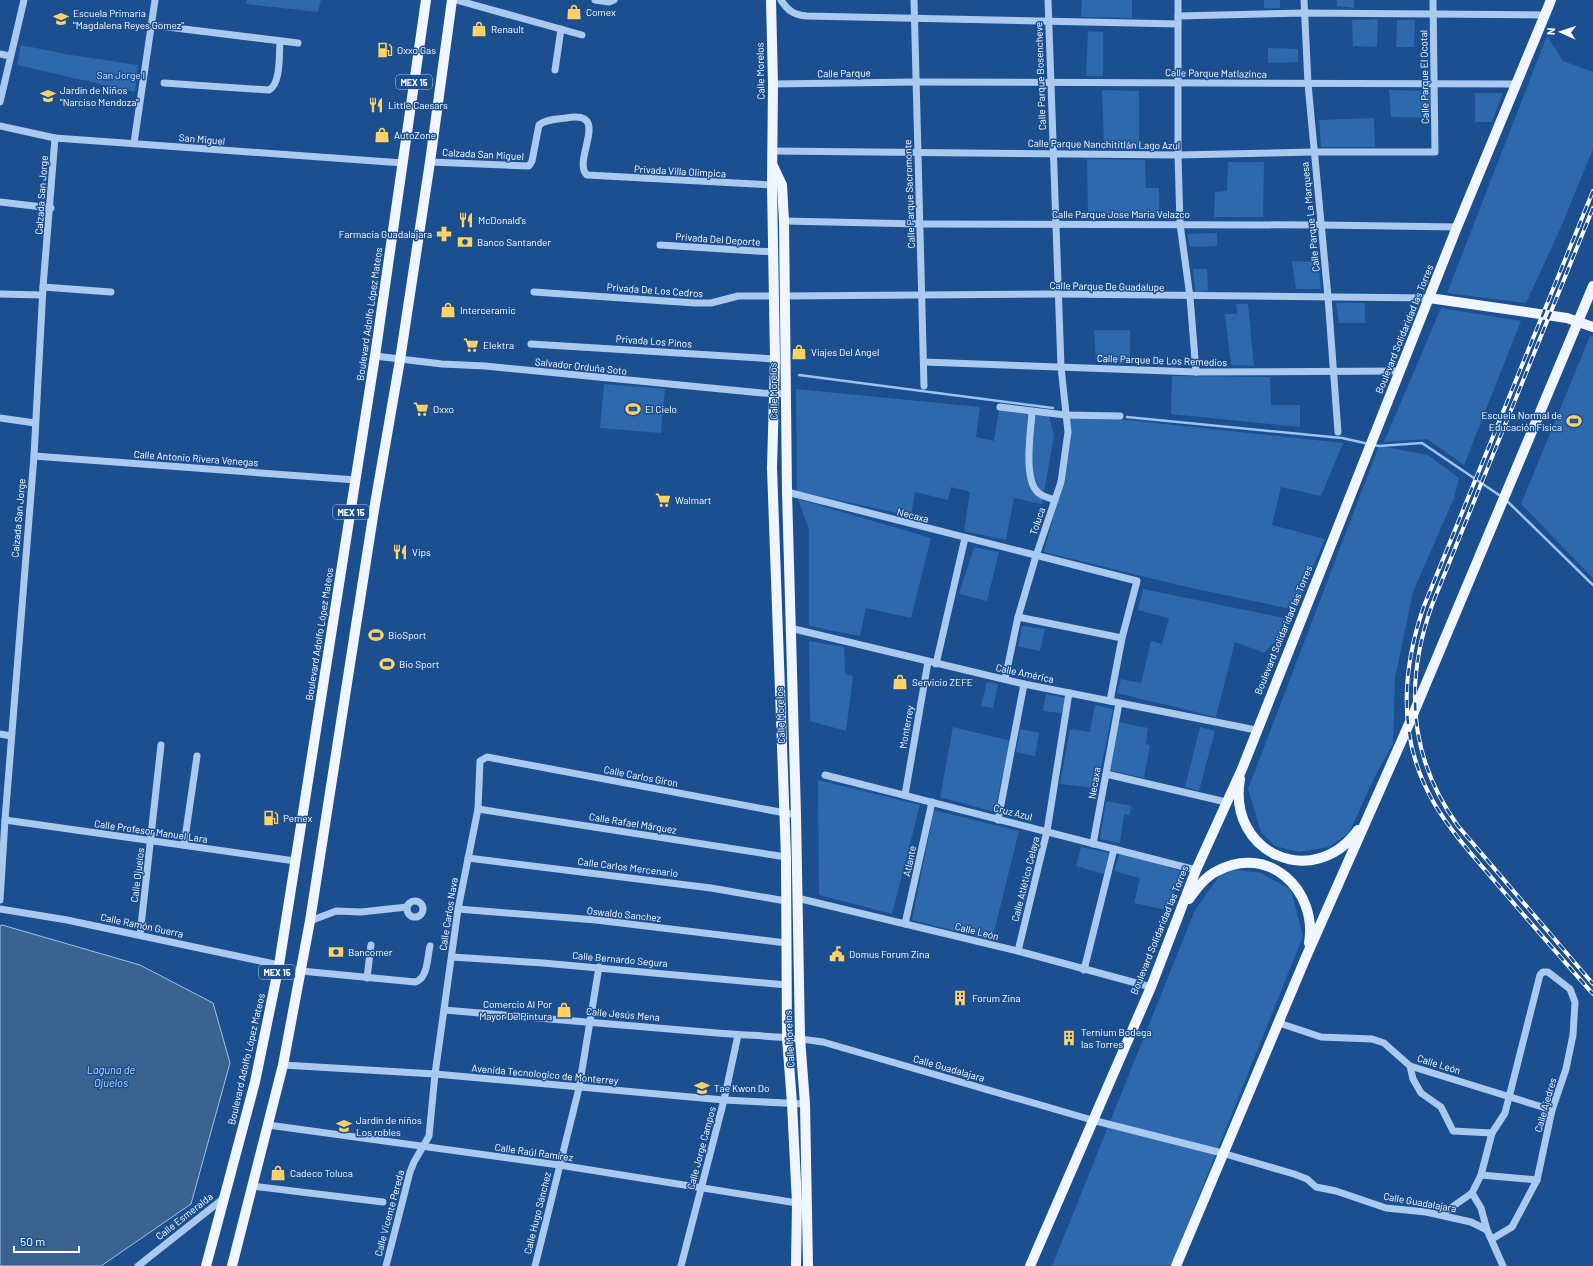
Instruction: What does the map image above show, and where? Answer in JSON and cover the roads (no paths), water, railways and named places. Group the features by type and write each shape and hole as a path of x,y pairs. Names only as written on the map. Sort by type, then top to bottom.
{"main road":[{"name":"Boulevard Adolfo López Mateos","path":"206,1266 255,1082 278,965 356,480 426,0"},
{"name":"MEX 15","path":"232,1266 283,1065 310,921 374,510 400,360 430,162 452,0"},
{"name":"Calle Morelos","path":"771,0 775,359 780,394 787,492 798,898 800,1038 805,1104 808,1266"},
{"name":"Boulevard Solidaridad las Torres","path":"1030,1266 1150,987 1196,870 1242,769 1256,730 1457,227 1551,0"},
{"name":"Calle Morelos","path":"773,166 782,185 784,221 784,296 780,394 772,468 786,857 787,1038 797,1203 796,1266"},
{"path":"1176,1266 1222,1153 1371,809 1593,286"},
{"path":"1429,298 1567,318 1593,327"},
{"path":"1585,306 1593,322"},
{"path":"1242,769 1239,804 1242,821 1259,843 1282,857 1310,860 1319,859 1336,851 1350,840 1371,809"},
{"path":"1182,908 1202,882 1224,867 1244,864 1272,867 1280,871 1291,881 1306,903 1310,927 1306,957"}],"street":[{"path":"0,102 21,0"},
{"path":"134,144 155,0"},
{"path":"456,0 582,35"},
{"path":"595,0 609,2 614,0"},
{"path":"781,0 786,8 799,15 915,19 1178,24"},
{"name":"Calle Parque Sacromonte","path":"914,0 924,386"},
{"name":"Calle Parque Bosencheve","path":"1048,0 1052,153 1059,294 1060,367"},
{"path":"1178,0 1178,155 1180,224 1190,297 1196,372"},
{"name":"Calle Parque La Marquesa","path":"1304,0 1313,152 1328,297 1338,432"},
{"name":"Calle Parque El Ocotal","path":"1433,0 1436,151 1434,152"},
{"path":"1178,16 1304,13 1545,15"},
{"path":"151,26 298,43"},
{"path":"555,70 561,29"},
{"path":"164,82 269,90 275,86 277,79 280,41"},
{"path":"0,54 10,56"},
{"name":"Calle Parque","path":"773,84 915,82"},
{"name":"Calle Parque Matlazinca","path":"915,82 1516,84"},
{"name":"Calzada San Miguel","path":"430,162 529,166 532,160 539,126 548,121 582,117 587,121 589,129 584,169 587,175"},
{"name":"San Miguel","path":"0,126 55,138 403,163"},
{"name":"Calzada San Jorge","path":"0,900 5,820 3,796 4,781 11,736 34,456 43,291 51,208 55,138"},
{"name":"Calle Parque Nanchititlán Lago Azul","path":"773,150 1178,155 1313,152 1434,152"},
{"name":"Privada Villa Olimpica","path":"587,175 772,186"},
{"path":"0,202 51,208"},
{"name":"Calle Parque Jose Maria Velazco","path":"784,221 920,224 1056,223 1457,227"},
{"name":"Privada Del Deporte","path":"660,245 774,252"},
{"path":"0,294 43,291 111,292"},
{"name":"Privada De Los Cedros","path":"534,292 695,303 711,303 738,296 774,296"},
{"name":"Calle Parque De Guadalupe","path":"784,296 1059,294 1190,297 1429,298"},
{"name":"Privada Los Pinos","path":"531,344 775,359"},
{"name":"Salvador Orduña Soto","path":"375,356 400,360 780,394"},
{"name":"Calle Parque De Los Remedios","path":"924,362 1196,372 1400,371"},
{"name":"Toluca","path":"1005,679 1018,617 1036,556 1055,500 1065,460 1068,432 1060,367"},
{"path":"1000,407 1065,415 1120,416"},
{"path":"1032,412 1029,472 1032,482 1039,494 1055,500"},
{"path":"0,418 35,423"},
{"name":"Calle Antonio Rivera Venegas","path":"34,456 356,480"},
{"name":"Necaxa","path":"787,492 1137,581 1122,638"},
{"name":"Monterrey","path":"905,795 932,663 966,538"},
{"path":"1018,617 1122,638 1110,701"},
{"name":"Calle América","path":"790,628 1024,684 1256,730"},
{"path":"998,820 1024,684"},
{"name":"Calle Atlético Celaya","path":"1018,951 1047,831 1069,693"},
{"name":"Necaxa","path":"1093,844 1119,703"},
{"path":"0,734 11,736"},
{"name":"Calle Ojuelos","path":"140,935 161,745"},
{"path":"184,845 197,756"},
{"name":"Calle Carlos Giron","path":"483,758 487,757 796,815"},
{"name":"Calle Carlos Nava","path":"435,1074 458,909 478,809 479,764 483,758"},
{"path":"1106,774 1226,802"},
{"name":"Cruz Azul","path":"825,775 1196,870"},
{"name":"Atlante","path":"905,924 932,802"},
{"name":"Calle Rafael Márquez","path":"478,809 786,857"},
{"name":"Calle Profesor Manuel Lara","path":"5,820 295,861"},
{"path":"1084,970 1114,849"},
{"name":"Calle Carlos Mercenario","path":"468,858 711,888 786,901"},
{"name":"Calle León","path":"798,898 1018,951 1150,987"},
{"path":"310,921 336,911 361,912 407,907"},
{"name":"Calle Ramón Guerra","path":"0,909 67,920 278,965"},
{"name":"Oswaldo Sanchez","path":"458,909 596,920 786,943"},
{"path":"367,978 371,945"},
{"path":"301,971 415,982 420,981 424,977 430,946"},
{"name":"Calle Bernardo Segura","path":"452,957 599,967 787,985"},
{"name":"Calle Hugo Sánchez","path":"535,1266 579,1088 599,967"},
{"name":"Calle Ajedres","path":"1492,1240 1512,1227 1538,1180 1552,1110 1566,1069 1573,1035 1575,1002 1570,989 1548,972 1541,973 1508,1096"},
{"name":"Calle Jesús Mena","path":"444,1010 591,1021 738,1035 800,1038"},
{"name":"Calle León","path":"1279,1023 1321,1037 1372,1039 1384,1043 1410,1066 1552,1110"},
{"name":"Calle Jorge Campos","path":"681,1266 724,1100 738,1035"},
{"name":"Calle Guadalajara","path":"800,1038 837,1046 1092,1120 1222,1153 1294,1174 1307,1179 1316,1187 1336,1191 1386,1208 1442,1214 1471,1222 1487,1230"},
{"name":"Avenida Tecnologico de Monterrey","path":"283,1065 435,1074 724,1100 805,1104"},
{"path":"1410,1066 1413,1079 1421,1093 1441,1107 1453,1131 1492,1134"},
{"name":"Calle Vicente Pereda","path":"386,1266 410,1172 429,1136 435,1074"},
{"path":"1442,1214 1472,1194 1481,1175 1492,1134 1505,1113 1508,1096"},
{"name":"Calle Raúl Ramírez","path":"268,1126 559,1165 700,1189 797,1203"},
{"path":"1481,1175 1538,1180"},
{"path":"252,1186 383,1202"},
{"path":"1472,1194 1482,1208 1487,1230 1503,1266"},
{"name":"Calle Esmeralda","path":"138,1266 224,1197"}],"water":[{"name":"Laguna de Ojuelos","path":"2,925 140,965 213,1003 230,1063 191,1204 101,1266 0,1266 0,926"}],"waterway":[{"path":"799,375 1053,408"},
{"path":"1127,417 1342,438 1369,444"},
{"path":"1374,445 1379,446 1422,443 1502,497"},
{"path":"1506,500 1593,585"}],"railway":[{"path":"1593,191 1424,606 1416,631 1411,656 1407,706 1409,731 1414,755 1422,779 1441,814 1472,855 1593,994"},
{"path":"1593,208 1432,605 1423,634 1417,663 1415,691 1416,719 1421,747 1429,774 1442,800 1458,826 1593,984"}],"place":[{"name":"Comex","path":"574,12"},
{"name":"Escuela Primaria \"Magdalena Reyes Gomez\"","path":"61,19"},
{"name":"Renault","path":"479,29"},
{"name":"Oxxo Gas","path":"385,50"},
{"name":"Jardín de Niños \"Narciso Mendoza\"","path":"48,96"},
{"name":"Little Caesars","path":"376,105"},
{"name":"AutoZone","path":"382,135"},
{"name":"McDonald's","path":"466,220"},
{"name":"Farmacia Guadalajara","path":"444,234"},
{"name":"Banco Santander","path":"465,242"},
{"name":"Interceramic","path":"448,310"},
{"name":"Elektra","path":"471,345"},
{"name":"Viajes Del Angel","path":"799,352"},
{"name":"Oxxo","path":"421,409"},
{"name":"El Cielo","path":"633,409"},
{"name":"Escuela Normal de Educación Física","path":"1574,421"},
{"name":"Walmart","path":"663,500"},
{"name":"Vips","path":"400,552"},
{"name":"BioSport","path":"376,635"},
{"name":"Bio Sport","path":"387,664"},
{"name":"Servicio ZEFE","path":"900,682"},
{"name":"Pemex","path":"271,818"},
{"name":"Bancomer","path":"336,952"},
{"name":"Domus Forum Zina","path":"837,954"},
{"name":"Forum Zina","path":"960,998"},
{"name":"Comercio Al Por Mayor De Pintura","path":"564,1010"},
{"name":"Ternium Bodega las Torres","path":"1069,1038"},
{"name":"Tae Kwon Do","path":"702,1088"},
{"name":"Jardín de niños Los robles","path":"344,1126"},
{"name":"Cadeco Toluca","path":"278,1173"}],"park label":[{"name":"San Jorge I","path":"121,75"}]}
